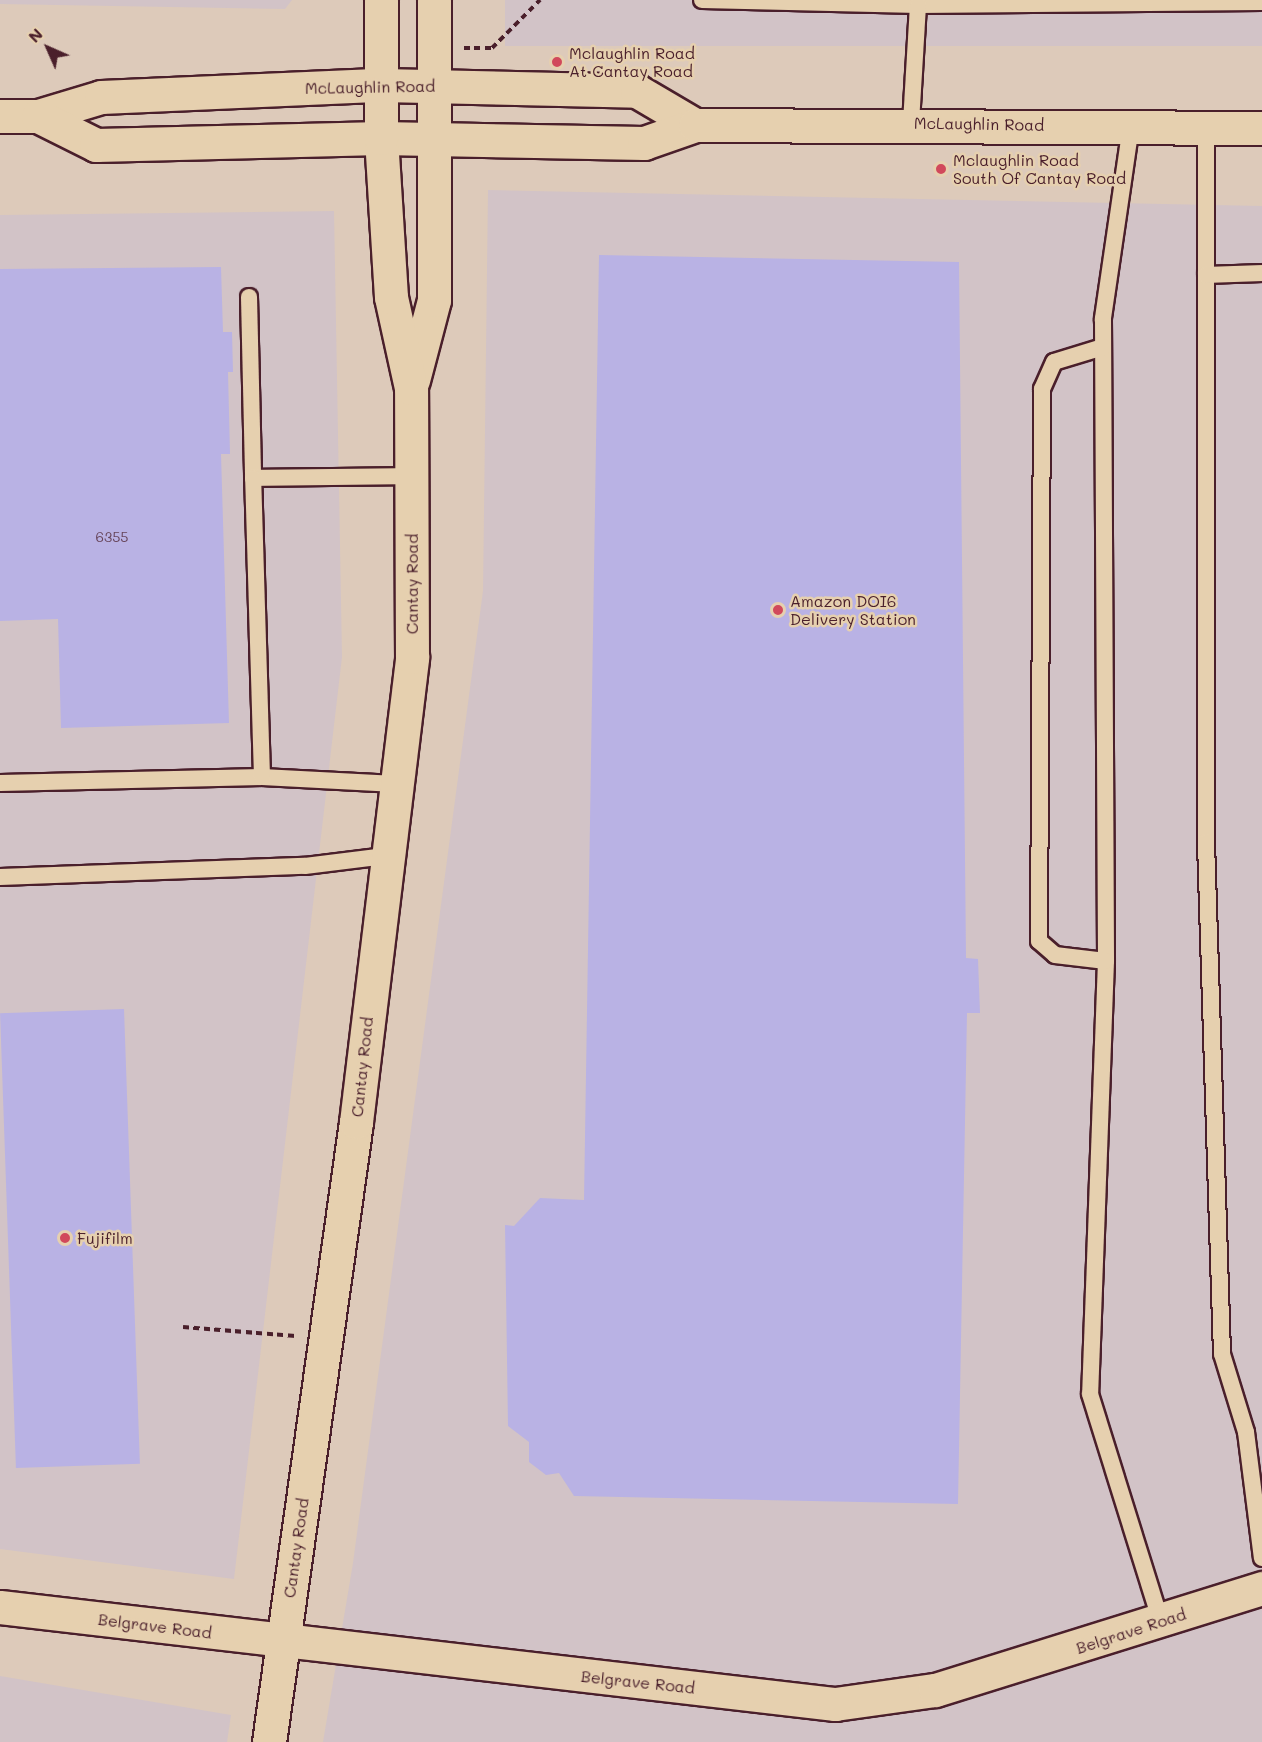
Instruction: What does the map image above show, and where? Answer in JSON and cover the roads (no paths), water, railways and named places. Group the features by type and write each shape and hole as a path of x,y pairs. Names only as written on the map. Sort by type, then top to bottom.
{"street":[{"name":"Cantay Road","path":"269,1742 326,1338 385,856 412,657 411,388 391,297 381,138 381,0"},
{"name":"Cantay Road","path":"411,388 434,300 434,0"},
{"name":"McLaughlin Road","path":"0,116 38,116 101,97 381,85 637,91 695,124"},
{"name":"McLaughlin Road","path":"38,116 96,145 381,138 644,143 695,124 911,123 1262,128"},
{"name":"Belgrave Road","path":"0,1607 283,1642 835,1704 935,1690 1161,1622 1262,1588"}],"lane":[{"path":"702,0 918,5 1262,2"},
{"path":"911,123 918,5"},
{"path":"1131,126 1102,347 1106,961 1090,1394 1161,1622"},
{"path":"1206,129 1206,842 1222,1354 1246,1432 1262,1558"},
{"path":"1206,275 1262,273"},
{"path":"249,297 262,777"},
{"path":"1102,347 1054,362 1042,389 1039,940 1055,955 1106,961"},
{"path":"253,478 411,476"},
{"path":"0,783 262,777 396,784"},
{"path":"0,877 305,866 385,856"}],"place":[{"name":"Mclaughlin Road At Cantay Road","path":"557,62"},
{"name":"Mclaughlin Road South Of Cantay Road","path":"941,169"},
{"name":"Amazon DOI6 Delivery Station","path":"778,610"},
{"name":"Fujifilm","path":"65,1238"}]}
